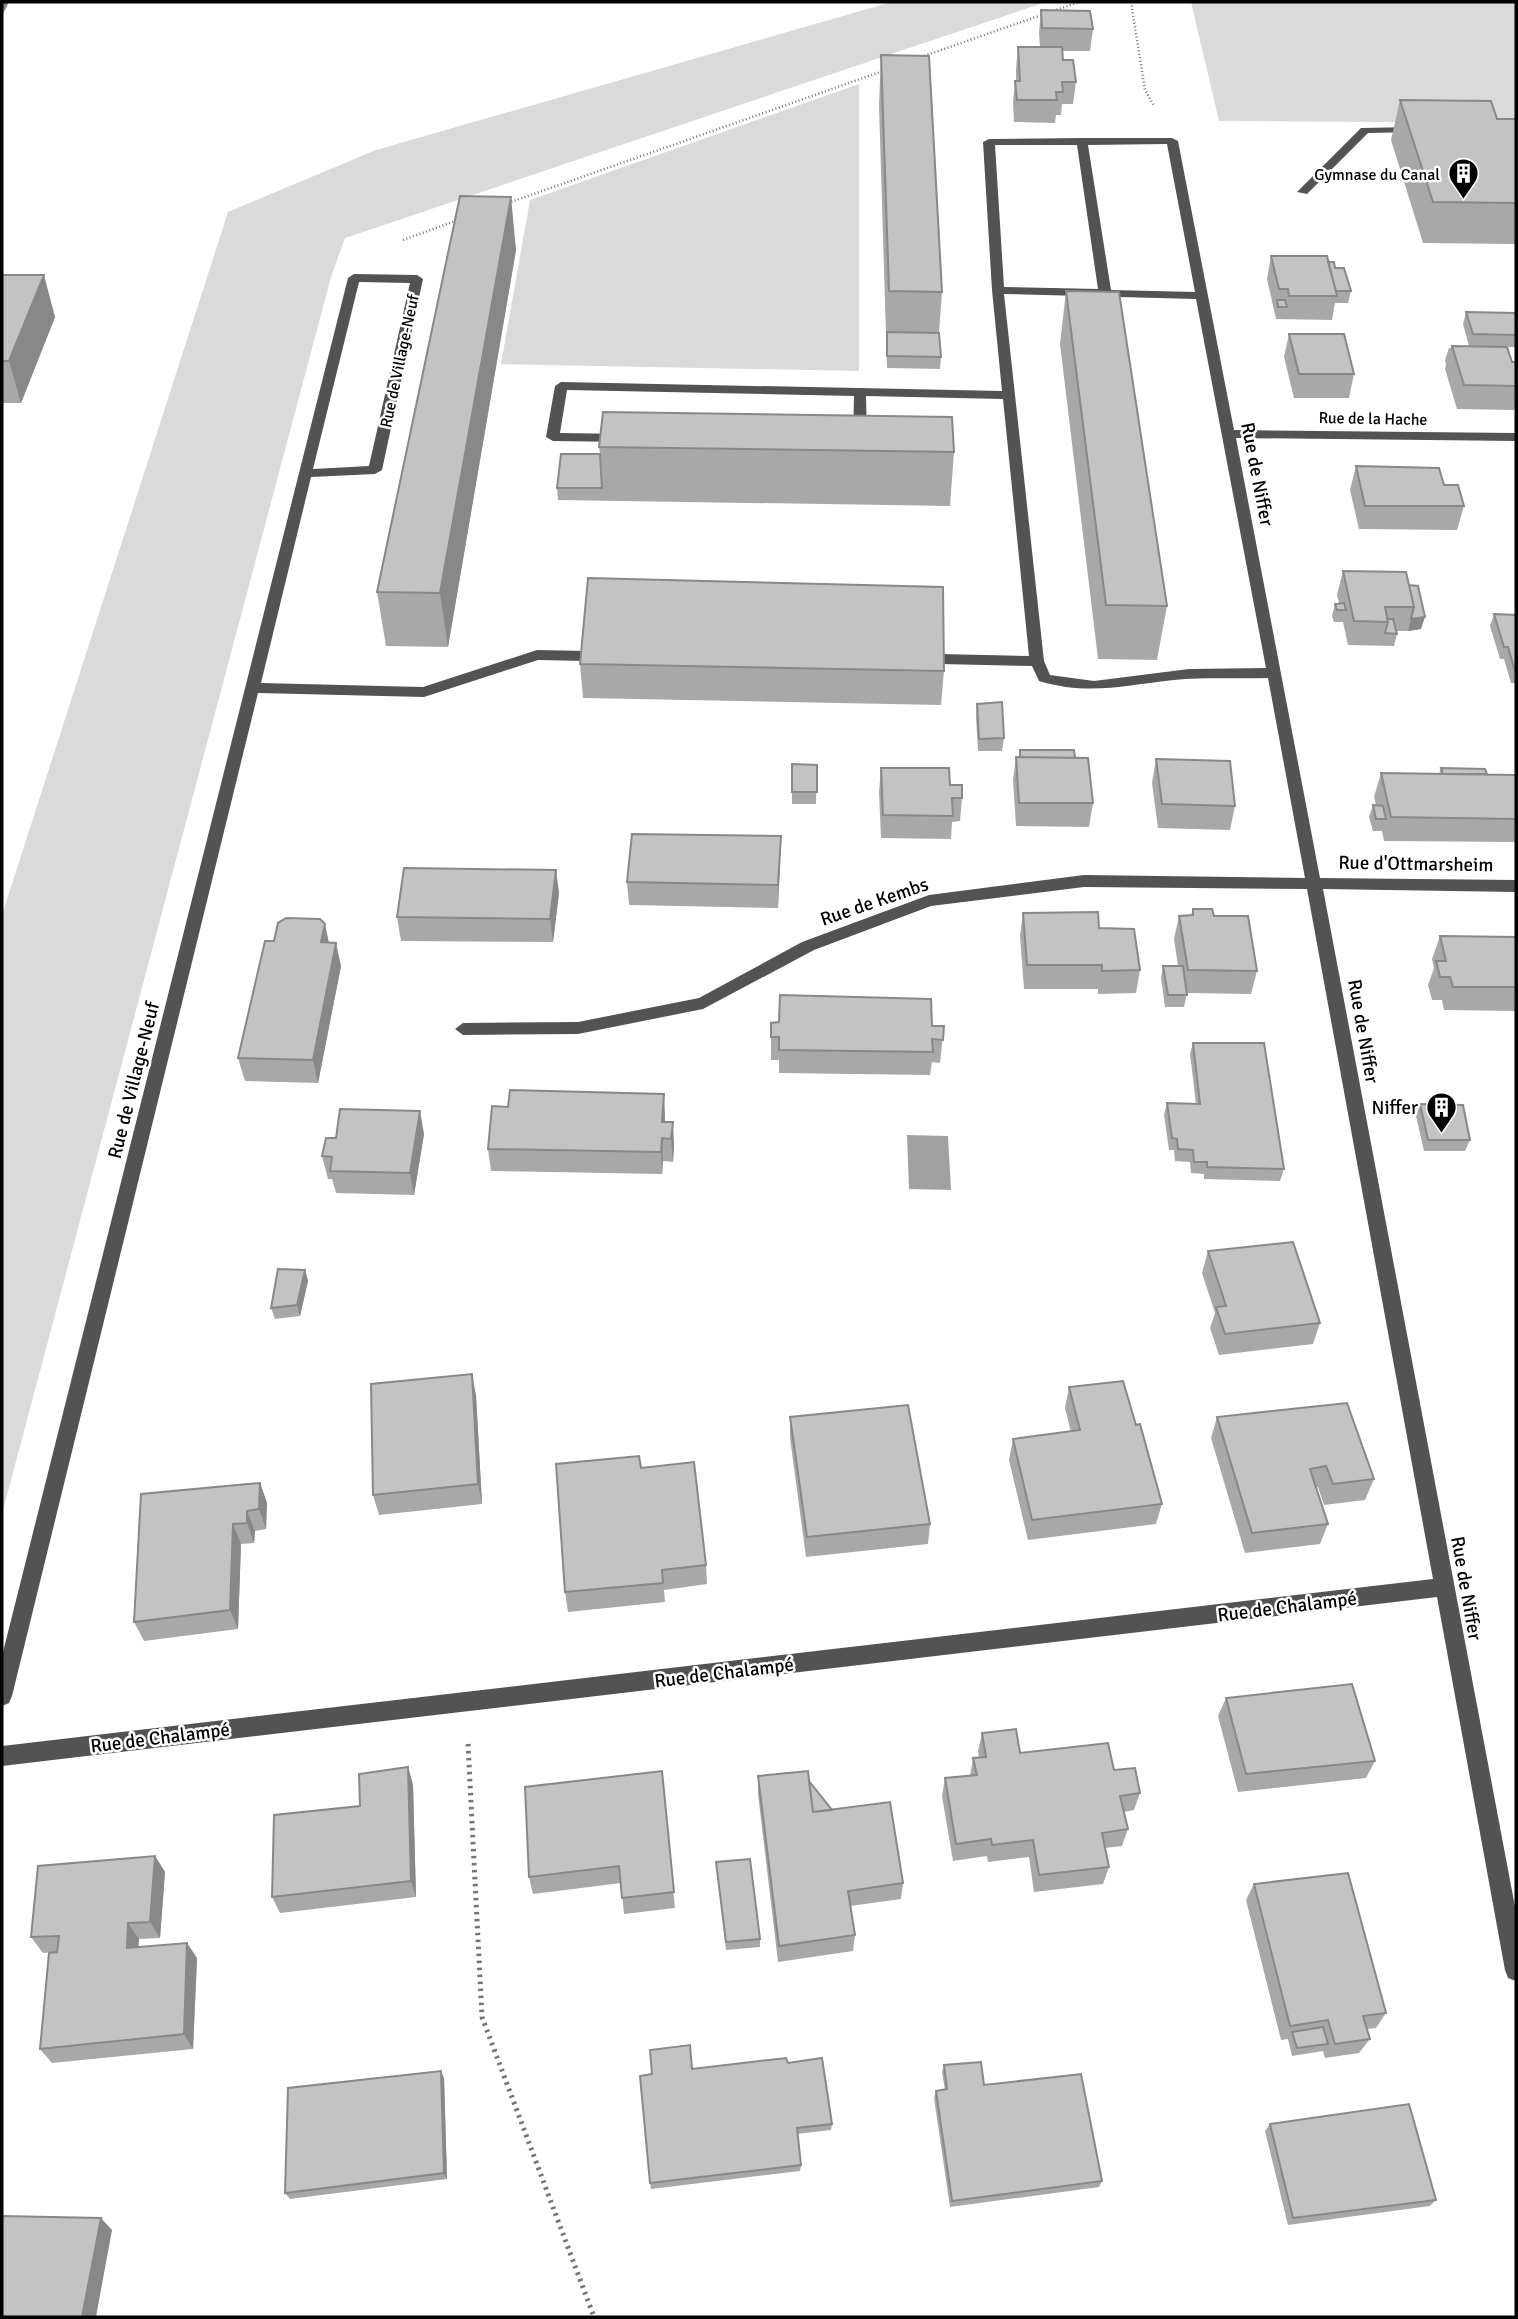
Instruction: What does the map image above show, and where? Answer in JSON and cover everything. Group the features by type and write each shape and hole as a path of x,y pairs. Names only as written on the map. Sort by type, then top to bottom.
{"street":[{"path":"1303,192 1365,130 1434,130"},
{"path":"1082,141 1105,293"},
{"path":"1172,141 989,142 998,290 1037,661 1044,678 1065,686 1094,687 1176,675 1274,673"},
{"name":"Rue de Niffer","path":"1172,141 1315,882 1516,1970"},
{"name":"Rue de Village-Neuf","path":"2,1696 251,688 305,473 355,278 417,279 375,470 305,473"},
{"path":"998,290 1202,296"},
{"path":"637,438 553,437 561,386 1008,395"},
{"path":"846,441 859,442 860,392"},
{"name":"Rue de la Hache","path":"1229,433 1516,437"},
{"path":"251,688 424,692 537,655 587,656"},
{"path":"940,659 1037,661"},
{"name":"Rue de Kembs","path":"463,1028 578,1028 703,1003 808,946 929,901 1084,881 1315,882"},
{"name":"Rue d'Ottmarsheim","path":"1315,882 1516,886"},
{"name":"Rue de Chalampé","path":"2,1756 1446,1587"}],"path":[{"path":"921,57 1079,2"},
{"path":"1131,2 1145,89 1172,141"},
{"path":"502,205 895,66"},
{"path":"355,278 370,251 462,219"},
{"path":"466,1702 482,2017 594,2317"}],"shaded area":[{"path":"892,2 1046,2 345,238 331,277 2,1514 2,915 228,212 376,150"},
{"path":"1191,2 1516,2 1516,123 1219,121"},
{"path":"859,84 859,371 501,364 530,200"},
{"path":"907,1135 948,1136 951,1190 909,1189"}],"building":[{"path":"1041,10 1090,11 1093,29 1042,28"},
{"path":"1018,47 1062,47 1063,60 1073,60 1076,82 1062,82 1063,92 1056,92 1057,100 1017,100 1015,81 1020,81"},
{"path":"881,55 929,56 942,292 889,291"},
{"path":"1400,100 1491,101 1497,119 1516,119 1516,203 1433,202"},
{"path":"460,196 511,197 440,593 377,592"},
{"path":"1271,256 1327,256 1337,296 1289,296 1288,289 1279,289"},
{"path":"1328,262 1334,262 1335,268 1344,268 1351,291 1336,291"},
{"path":"2,275 44,275 9,361 2,361"},
{"path":"1066,291 1119,292 1167,606 1106,605"},
{"path":"1277,300 1285,300 1287,307 1278,307"},
{"path":"1466,312 1516,313 1516,335 1473,334"},
{"path":"887,332 939,333 941,357 887,356"},
{"path":"1289,334 1344,334 1354,374 1299,374"},
{"path":"1452,346 1507,347 1512,362 1516,365 1516,386 1464,385"},
{"path":"603,412 952,417 954,452 599,447"},
{"path":"561,454 600,454 602,488 557,488"},
{"path":"1356,466 1439,468 1444,485 1458,485 1464,506 1365,506"},
{"path":"1343,571 1406,572 1414,607 1385,607 1388,622 1354,621"},
{"path":"588,578 943,587 944,671 580,664"},
{"path":"1409,585 1418,586 1425,617 1411,619 1414,607"},
{"path":"1344,603 1346,610 1337,610 1335,604"},
{"path":"1494,614 1516,615 1516,671 1508,647 1504,647"},
{"path":"1387,619 1393,619 1397,634 1385,633"},
{"path":"1002,702 1004,738 979,739 977,704"},
{"path":"1020,750 1074,750 1075,758 1020,757"},
{"path":"1016,757 1088,758 1093,803 1019,803"},
{"path":"1156,759 1230,761 1235,806 1162,804"},
{"path":"792,764 817,765 817,792 792,792"},
{"path":"881,768 949,768 950,785 962,785 962,798 952,798 953,816 883,815"},
{"path":"1441,768 1485,769 1487,774 1443,774"},
{"path":"1381,773 1516,775 1516,819 1391,817"},
{"path":"1373,805 1383,806 1386,819 1376,819"},
{"path":"632,834 781,836 778,885 627,882"},
{"path":"404,868 556,870 550,919 397,917"},
{"path":"1193,909 1212,909 1214,916 1248,916 1257,971 1188,970 1179,916 1193,915"},
{"path":"1098,912 1099,928 1134,929 1140,970 1102,971 1102,965 1027,965 1023,913"},
{"path":"286,918 320,919 325,924 321,942 336,943 313,1060 238,1058 265,941 274,941 278,923"},
{"path":"1440,936 1516,937 1516,987 1453,987 1450,977 1440,977 1436,961 1446,961"},
{"path":"1163,966 1183,966 1187,995 1168,995"},
{"path":"780,995 931,999 932,1026 944,1026 943,1040 932,1039 933,1052 779,1050 779,1037 771,1037 771,1023 779,1022"},
{"path":"1193,1043 1264,1043 1284,1169 1207,1167 1207,1162 1194,1162 1193,1150 1178,1149 1177,1139 1172,1138 1167,1103 1200,1104"},
{"path":"510,1090 664,1094 662,1122 673,1122 671,1139 662,1138 661,1152 488,1149 492,1106 508,1107"},
{"path":"1420,1104 1463,1105 1470,1140 1428,1140"},
{"path":"340,1109 420,1111 410,1173 330,1171 332,1157 322,1156 326,1138 336,1138"},
{"path":"1293,1242 1320,1323 1225,1334 1216,1307 1226,1306 1208,1251"},
{"path":"278,1269 305,1270 297,1305 271,1308"},
{"path":"472,1374 478,1484 373,1495 371,1384"},
{"path":"1123,1381 1136,1425 1140,1424 1162,1504 1032,1520 1013,1439 1080,1430 1069,1387"},
{"path":"1347,1403 1374,1479 1333,1484 1326,1466 1310,1469 1328,1524 1252,1533 1217,1417"},
{"path":"908,1405 930,1524 807,1537 790,1417"},
{"path":"639,1456 641,1468 694,1462 706,1565 662,1570 663,1583 565,1592 556,1464"},
{"path":"260,1483 259,1509 247,1511 247,1523 233,1524 230,1610 134,1622 141,1494"},
{"path":"1352,1684 1375,1761 1246,1774 1226,1698"},
{"path":"1016,1729 1020,1753 1108,1743 1114,1770 1135,1768 1140,1793 1120,1796 1128,1829 1102,1833 1109,1867 1039,1875 1033,1840 992,1845 991,1839 956,1844 945,1778 977,1775 973,1758 986,1757 982,1733"},
{"path":"408,1767 411,1881 272,1897 274,1815 360,1806 359,1774"},
{"path":"662,1771 674,1892 622,1898 619,1866 529,1877 525,1787"},
{"path":"808,1771 813,1812 890,1802 903,1883 848,1891 855,1935 779,1946 758,1776"},
{"path":"809,1781 832,1810 813,1812"},
{"path":"155,1856 150,1922 128,1923 127,1948 187,1943 184,2034 40,2049 49,1953 57,1952 59,1936 31,1937 38,1866"},
{"path":"750,1859 760,1939 726,1942 716,1862"},
{"path":"1348,1873 1386,2013 1363,2016 1370,2039 1335,2044 1328,2020 1290,2026 1254,1884"},
{"path":"1323,2027 1328,2044 1297,2048 1292,2032"},
{"path":"690,2045 692,2069 786,2058 788,2063 822,2058 832,2124 797,2128 801,2165 650,2183 640,2076 652,2074 650,2050"},
{"path":"981,2062 984,2085 1081,2074 1102,2181 952,2201 936,2091 947,2089 944,2065"},
{"path":"441,2071 444,2173 285,2193 288,2088"},
{"path":"1409,2104 1436,2200 1293,2218 1270,2124"},
{"path":"2,2216 101,2218 82,2317 2,2317"}],"place":[{"name":"Gymnase du Canal","path":"1463,201"},
{"name":"Niffer","path":"1441,1134"}]}
